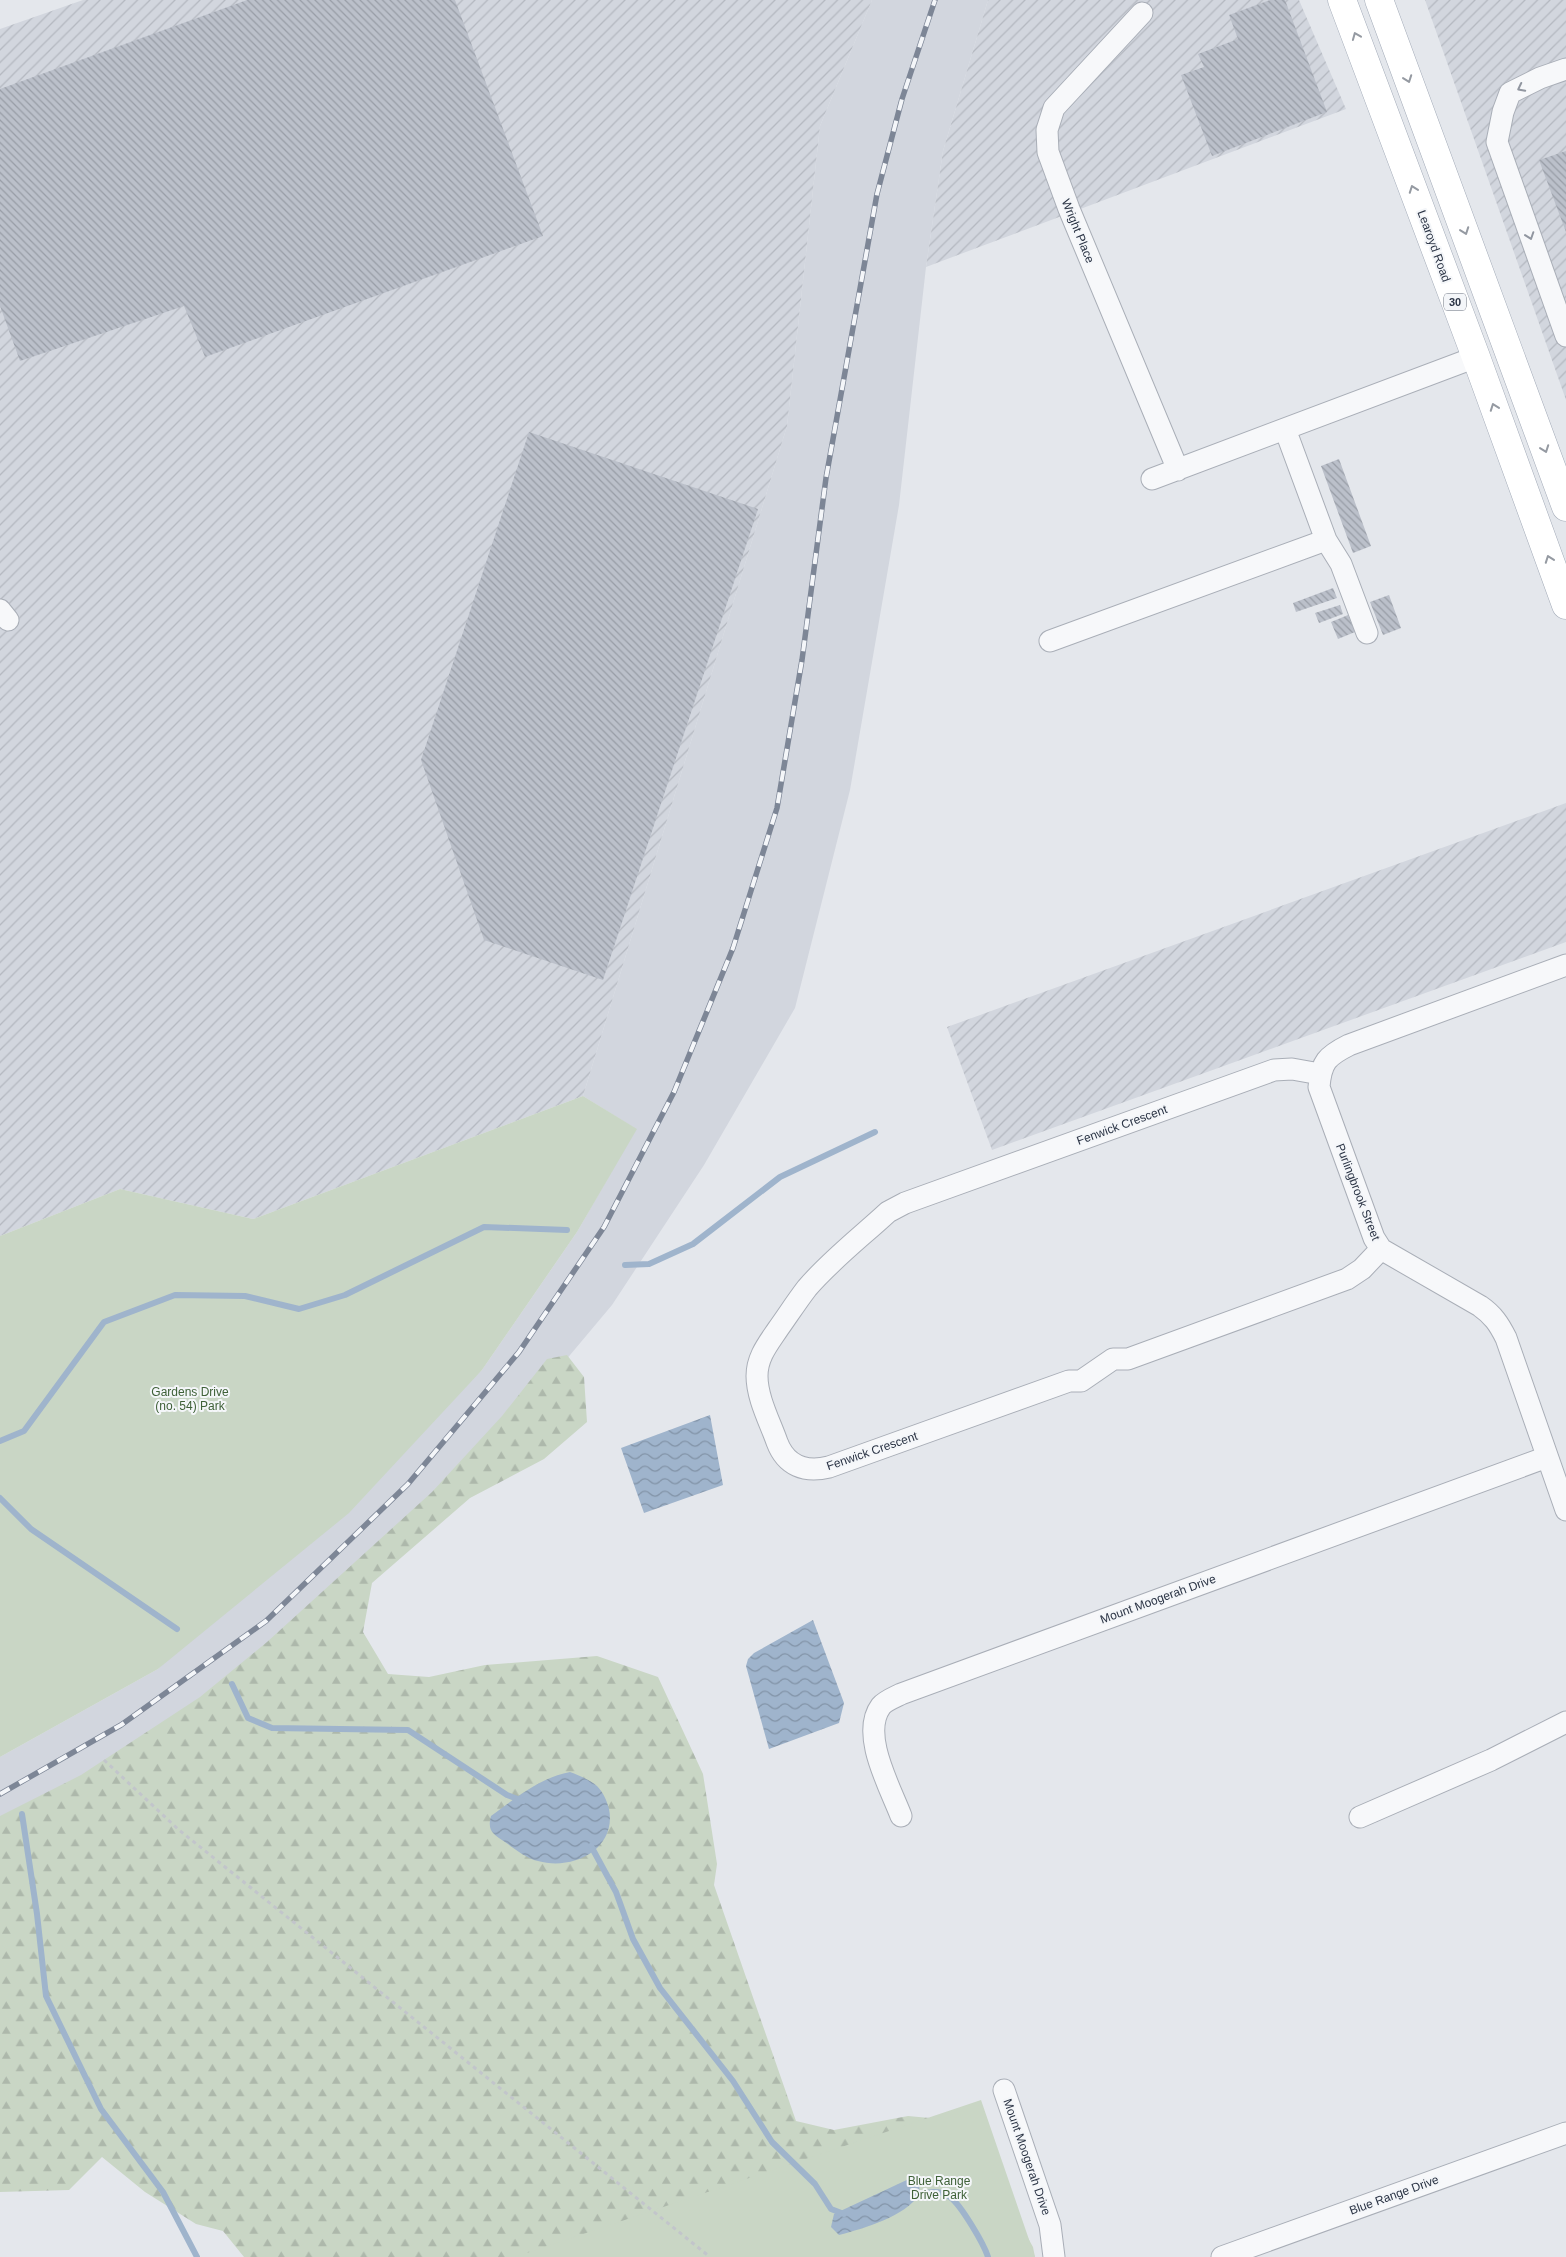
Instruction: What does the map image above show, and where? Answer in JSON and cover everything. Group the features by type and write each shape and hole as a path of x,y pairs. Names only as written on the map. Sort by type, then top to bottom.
{"main road":[{"name":"Learoyd Road","path":"1342,0 1476,357 1566,605"},
{"path":"1379,0 1566,507"}],"street":[{"name":"Wright Place","path":"1142,13 1054,108 1047,130 1048,152 1069,209 1178,470"},
{"path":"1566,69 1540,78 1510,94 1503,112 1497,142 1566,336"},
{"path":"1152,479 1476,357"},
{"path":"1285,429 1326,540 1341,564 1367,632"},
{"path":"1050,641 1326,540"},
{"path":"1320,1074 1324,1063 1332,1054 1349,1045 1566,966"},
{"name":"Fenwick Crescent","path":"1320,1074 1292,1069 1274,1070 905,1203 888,1212 801,1296 761,1353 758,1365 759,1390 779,1447 786,1458 794,1466 815,1470 1069,1381 1081,1381 1113,1359 1128,1359 1347,1279 1362,1269 1381,1250"},
{"name":"Purlingbrook Street","path":"1320,1074 1319,1087 1374,1238 1381,1250 1480,1306 1494,1316 1506,1338 1566,1510"},
{"name":"Mount Moogerah Drive","path":"901,1816 874,1743 873,1723 882,1705 901,1694 1548,1457"},
{"path":"1360,1818 1491,1760 1566,1722"},
{"name":"Mount Moogerah Drive","path":"1004,2090 1050,2225"},
{"name":"Blue Range Drive","path":"1222,2257 1566,2133"},
{"path":"1050,2225 1054,2257"},
{"path":"1050,2225 1070,2257"}],"path":[{"path":"104,1760 179,1830 710,2257"}],"shaded area":[{"path":"83,0 872,0 820,126 787,426 583,1096 253,1219 120,1189 0,1236 0,29"},
{"path":"872,0 988,0 943,151 926,267 899,505 850,790 795,1008 704,1165 612,1305 508,1429 184,1732 0,1830 0,1757 158,1669 482,1370 577,1232 636,1129 583,1096 787,426 820,126"},
{"path":"988,0 1299,0 1346,109 926,267 943,151"},
{"path":"1425,0 1566,0 1566,400"},
{"path":"1566,803 1566,942 992,1150 947,1027"}],"green space":[{"name":"Gardens Drive (no. 54) Park","path":"583,1096 637,1129 577,1232 482,1370 349,1513 158,1669 0,1757 0,1236 120,1189 253,1219"},
{"path":"567,1355 584,1377 587,1422 544,1459 470,1498 372,1583 363,1632 388,1674 429,1677 485,1665 597,1656 658,1677 703,1774 717,1864 714,1885 796,2121 834,2130 908,2116 962,2121 1033,2247 1035,2257 244,2257 223,2231 196,2224 145,2192 102,2157 69,2190 0,2192 0,1816 81,1775 200,1697 267,1642 432,1492 502,1416 547,1359"},
{"name":"Blue Range Drive Park","path":"981,2100 1035,2257 515,2257"}],"water":[{"path":"710,1415 723,1485 644,1513 621,1448"},
{"path":"813,1620 844,1703 839,1723 769,1749 746,1666 748,1659 754,1653"},
{"path":"570,1772 597,1786 609,1809 610,1823 606,1836 599,1846 589,1854 578,1860 565,1863 538,1861 521,1853 492,1832 490,1825 491,1816 538,1784"},
{"path":"911,2178 919,2184 920,2194 904,2209 883,2220 839,2235 831,2227 834,2214"}],"building":[{"path":"247,0 455,0 543,236 205,357 184,306 20,361 0,306 0,89"},
{"path":"1270,0 1285,0 1327,112 1212,156 1181,75 1204,67 1198,54 1238,39 1229,15"},
{"path":"1566,151 1566,232 1539,160"},
{"path":"529,432 758,509 603,980 484,940 421,760"},
{"path":"1339,459 1371,546 1353,553 1321,466"},
{"path":"1333,588 1337,598 1296,612 1293,603"},
{"path":"1389,595 1401,628 1383,635 1370,602"},
{"path":"1340,605 1343,614 1319,623 1315,613"},
{"path":"1348,615 1355,632 1338,639 1331,622"}],"waterway":[{"path":"625,1265 649,1264 693,1244 780,1177 875,1132"},
{"path":"0,1441 24,1431 104,1322 175,1295 245,1296 299,1309 345,1295 484,1227 567,1230"},
{"path":"0,1498 31,1529 177,1629"},
{"path":"232,1684 248,1718 272,1728 408,1730 507,1795 523,1801"},
{"path":"22,1814 37,1914 46,1996 101,2109 163,2192 197,2257"},
{"path":"591,1846 616,1892 633,1939 660,1988 733,2081 772,2142 815,2184 831,2209 844,2214"},
{"path":"913,2197 932,2192 946,2194 950,2197 972,2225 988,2257"}],"railway":[{"path":"0,1794 121,1725 266,1621 408,1484 519,1352 604,1227 674,1092 733,948 777,808 802,660 826,478 877,194 902,99 935,0"}]}
